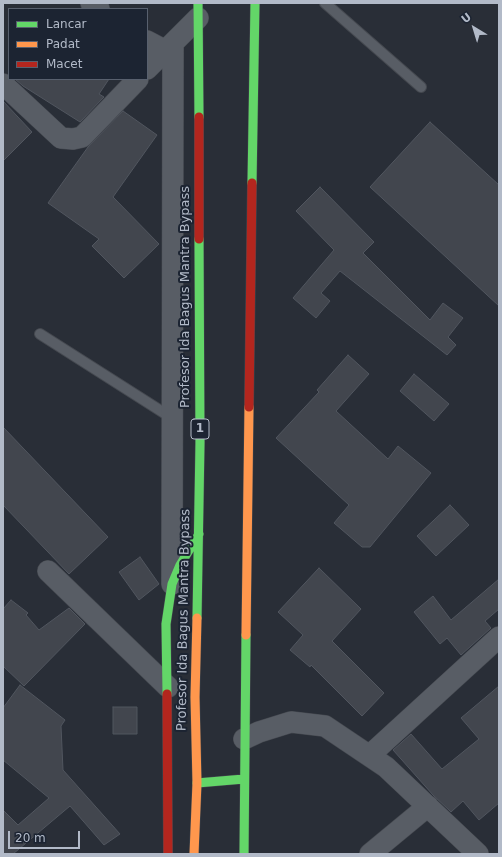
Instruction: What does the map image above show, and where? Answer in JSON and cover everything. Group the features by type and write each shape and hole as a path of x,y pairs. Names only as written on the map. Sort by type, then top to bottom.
{"main road":[{"path":"244,854 244,739 255,3"},
{"name":"Profesor Ida Bagus Mantra Bypass","path":"185,853 196,783 195,697 199,534 198,10"},
{"path":"168,854 168,687 166,624 172,584 180,565 199,534"},
{"path":"196,783 244,779"}],"street":[{"path":"148,68 170,47 198,10"},
{"path":"148,41 170,47"},
{"path":"170,47 172,584"},
{"path":"3,84 61,138 73,139 82,137 137,80"},
{"path":"48,571 168,687"},
{"path":"370,755 499,637"},
{"path":"244,739 259,732 291,722 325,726 386,767 478,854"},
{"path":"370,854 428,806"}],"lane":[{"path":"325,3 422,87"},
{"path":"40,334 172,418"}],"building":[{"path":"16,80 108,80 99,94 104,97 80,122 23,86"},
{"path":"3,101 32,132 3,161"},
{"path":"123,111 157,135 113,197 159,244 124,278 92,246 99,239 48,203 88,147"},
{"path":"430,122 499,185 499,306 370,187"},
{"path":"320,187 374,242 363,253 430,320 443,303 463,318 448,337 456,345 447,355 340,271 321,293 330,301 316,318 293,298 334,250 296,211"},
{"path":"348,355 369,374 336,411 388,459 398,446 431,473 370,547 362,547 334,523 349,505 276,438 319,392 317,390"},
{"path":"414,374 449,404 434,421 400,391"},
{"path":"3,427 108,537 69,574 3,505"},
{"path":"450,505 469,525 436,556 417,536"},
{"path":"140,557 159,584 139,600 119,572"},
{"path":"319,568 361,609 332,641 384,693 362,716 311,665 310,667 290,650 303,635 278,612"},
{"path":"499,579 499,609 485,621 491,628 461,655 447,638 440,644 414,612 433,596 451,620"},
{"path":"11,600 28,613 26,615 39,630 69,608 85,624 24,686 3,666 3,609"},
{"path":"20,685 65,720 61,726 63,770 120,834 104,845 70,806 13,854 3,854 3,810 18,825 49,798 3,760 3,708"},
{"path":"499,686 499,803 479,820 463,801 451,812 433,795 393,750 411,734 442,769 479,739 461,718"},
{"path":"113,707 137,707 137,734 113,734"}],"traffic: fast":[{"path":"198,3 199,117"},
{"path":"252,183 255,3"},
{"path":"197,618 200,443 199,239"},
{"path":"167,694 166,624 172,584 180,565 199,534"},
{"path":"244,854 246,635"},
{"path":"197,783 244,779"}],"traffic: slow":[{"path":"246,635 249,407"},
{"path":"194,854 197,783 195,697 197,618"}],"traffic: jam":[{"path":"199,117 199,239"},
{"path":"249,407 252,183"},
{"path":"167,694 168,854"}]}
